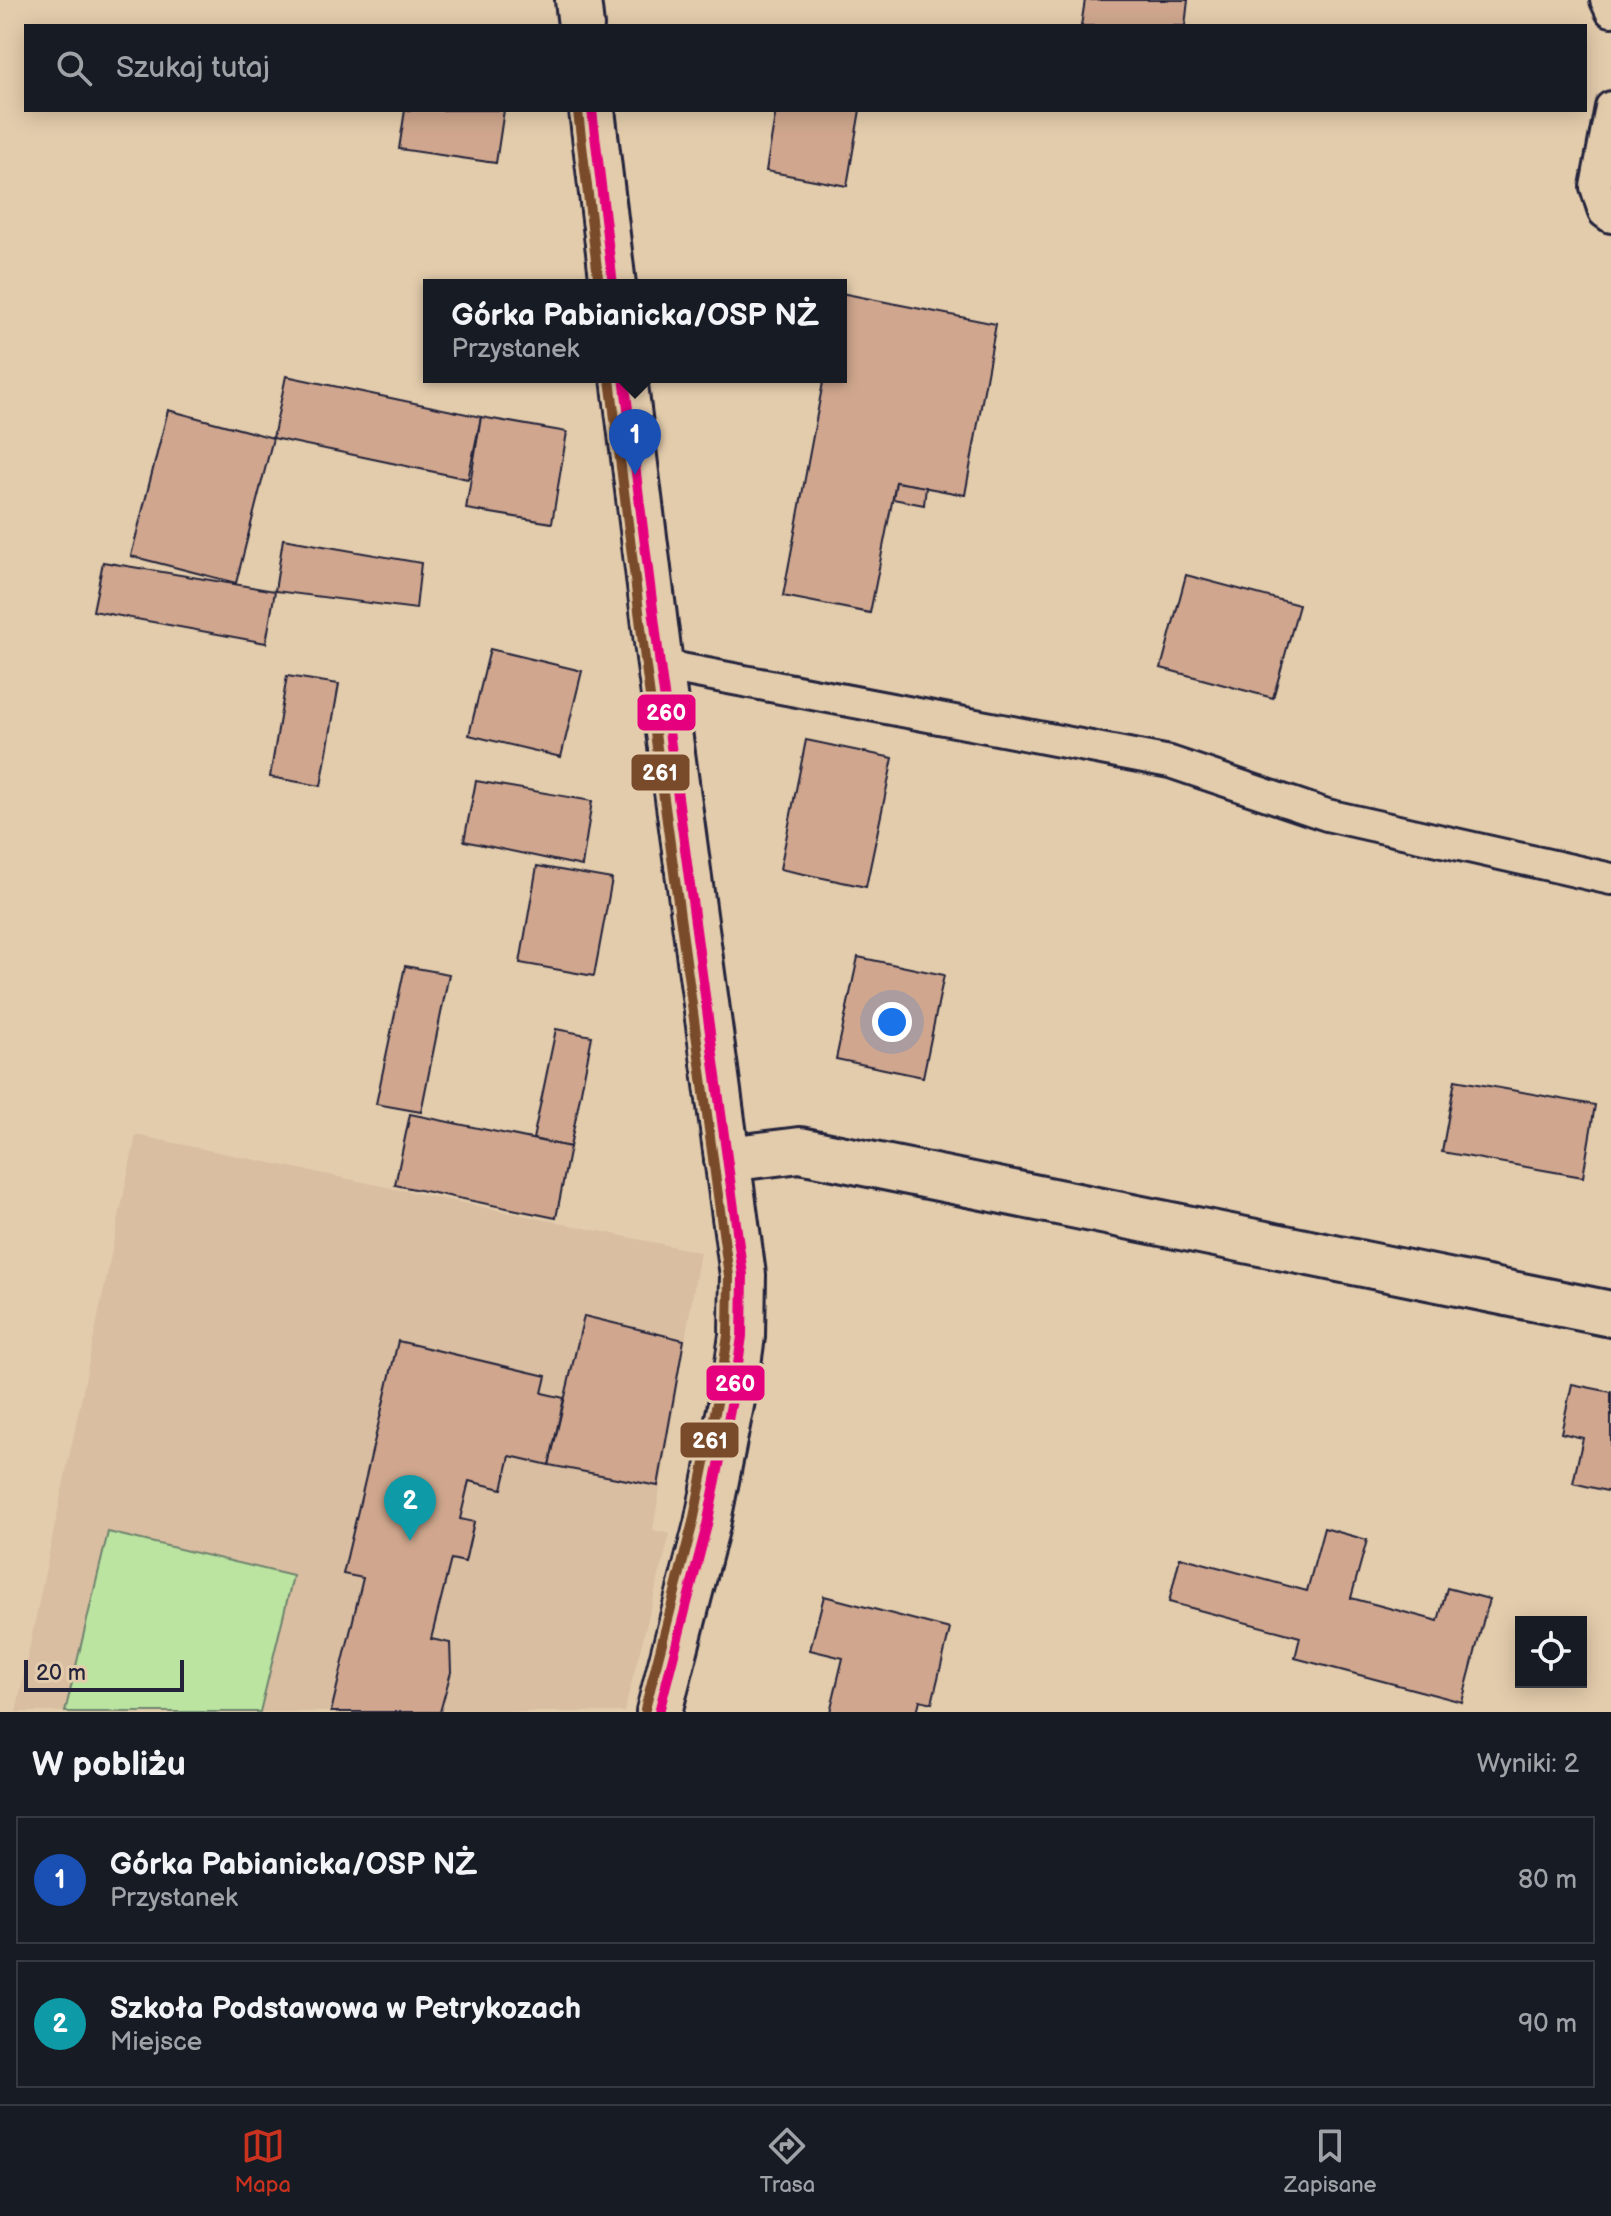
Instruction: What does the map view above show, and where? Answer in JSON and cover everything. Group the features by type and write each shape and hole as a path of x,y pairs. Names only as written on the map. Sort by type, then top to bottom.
{"street":[{"path":"578,0 581,24"},
{"path":"592,112 612,279"},
{"path":"625,383 743,1275 735,1385 707,1525 659,1712"},
{"path":"727,1159 800,1150 1611,1314"}],"lane":[{"path":"1606,0 1611,11"},
{"path":"1611,107 1596,187 1604,212 1611,217"},
{"path":"660,665 1170,762 1327,815 1611,879"}],"shaded area":[{"path":"136,1135 700,1252 653,1530 670,1534 624,1712 16,1712"}],"green space":[{"path":"108,1532 293,1576 260,1712 65,1712"}],"building":[{"path":"1085,0 1188,0 1185,24 1081,24"},
{"path":"405,112 504,112 496,163 399,149"},
{"path":"776,112 860,112 847,186 766,171"},
{"path":"847,294 996,324 965,495 896,482 870,613 783,596 823,383 847,383"},
{"path":"286,376 481,417 468,479 273,438"},
{"path":"168,410 273,438 236,583 131,556"},
{"path":"481,417 567,432 552,523 466,509"},
{"path":"896,482 926,487 924,505 893,499"},
{"path":"283,539 421,563 416,609 275,591"},
{"path":"103,562 275,591 266,643 93,611"},
{"path":"1186,575 1299,605 1273,698 1161,668"},
{"path":"490,649 582,671 561,757 469,735"},
{"path":"287,676 339,684 321,786 270,777"},
{"path":"806,740 893,758 866,887 780,869"},
{"path":"476,781 592,801 582,866 464,841"},
{"path":"537,866 612,879 594,976 520,963"},
{"path":"858,957 944,975 923,1077 836,1059"},
{"path":"405,966 449,974 421,1112 376,1104"},
{"path":"556,1029 592,1036 570,1147 533,1139"},
{"path":"1455,1080 1595,1105 1583,1177 1442,1152"},
{"path":"410,1114 570,1147 556,1218 395,1185"},
{"path":"584,1316 684,1340 658,1486 549,1465"},
{"path":"398,1341 546,1376 542,1393 564,1398 549,1465 510,1456 502,1489 469,1481 460,1519 474,1522 465,1562 451,1559 431,1639 450,1643 451,1672 440,1712 331,1712 363,1578 343,1574"},
{"path":"1572,1384 1611,1392 1611,1492 1573,1483 1583,1438 1561,1433"},
{"path":"1324,1528 1367,1540 1351,1598 1438,1621 1447,1588 1489,1599 1462,1702 1295,1658 1300,1637 1169,1602 1180,1557 1307,1591"},
{"path":"824,1596 950,1629 932,1703 920,1700 917,1712 830,1712 843,1658 810,1650"}],"transit line":[{"name":"261","path":"578,112 598,279"},
{"name":"260","path":"592,112 612,279"},
{"name":"261","path":"610,383 729,1276 728,1335 721,1383 693,1522 645,1709"},
{"name":"260","path":"625,383 743,1275 742,1336 735,1385 707,1525 659,1712"}],"place":[{"name":"Górka Pabianicka/OSP NŻ","path":"635,475"},
{"name":"Szkoła Podstawowa w Petrykozach","path":"410,1541"}]}
